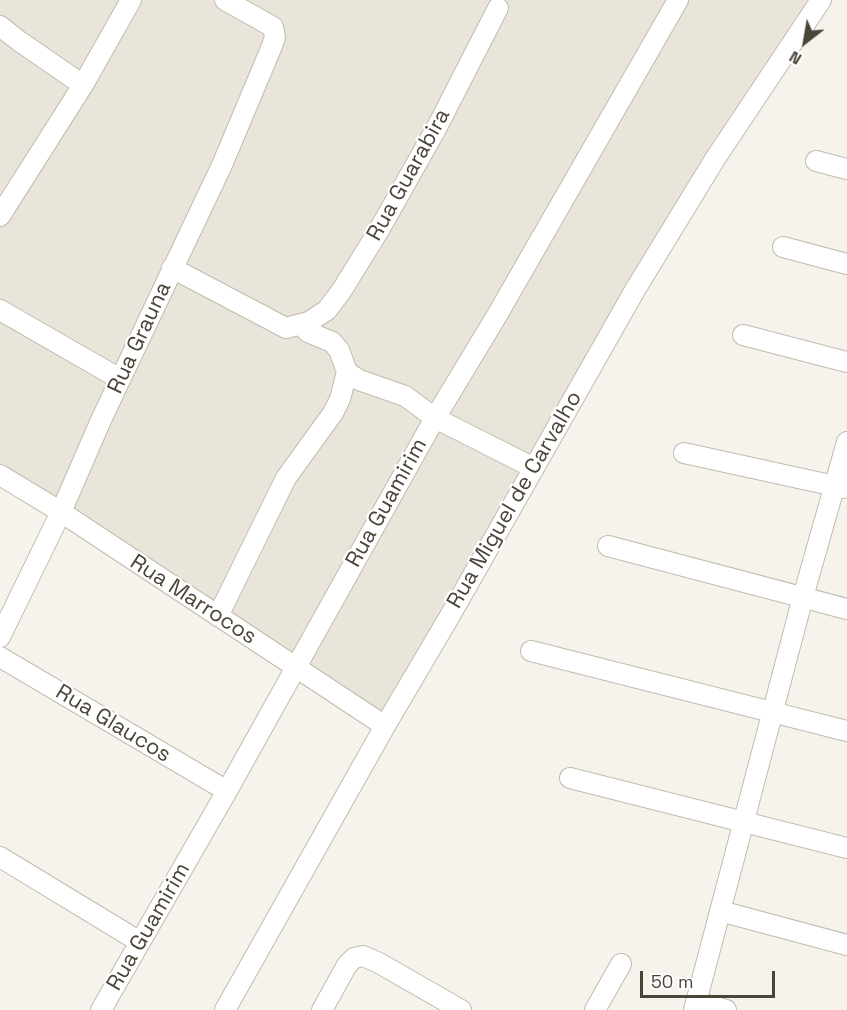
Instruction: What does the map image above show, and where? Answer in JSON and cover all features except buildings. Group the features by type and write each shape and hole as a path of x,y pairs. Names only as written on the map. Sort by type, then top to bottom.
{"street":[{"path":"0,216 83,85 131,0"},
{"name":"Rua Grauna","path":"0,637 61,512 263,72 275,37 273,27 225,0"},
{"name":"Rua Guamirim","path":"101,1010 227,791 294,667 435,418 496,317 678,0"},
{"name":"Rua Miguel de Carvalho","path":"225,1010 385,726 679,217 821,0"},
{"name":"Rua Guarabira","path":"301,325 327,310 342,290 437,127 498,8"},
{"path":"0,26 83,85"},
{"path":"816,160 847,169"},
{"path":"783,247 847,264"},
{"path":"172,268 286,328 301,325 314,335 332,342 339,350 347,372 340,399 333,413 286,478 218,616"},
{"path":"0,310 120,380"},
{"path":"743,335 847,362"},
{"path":"347,372 359,380 405,396 435,418 534,468"},
{"path":"726,1010 695,1006 803,597 841,487 847,442"},
{"path":"684,453 841,487"},
{"name":"Rua Marrocos","path":"0,475 61,512 385,726"},
{"path":"608,546 847,609"},
{"path":"531,651 847,731"},
{"name":"Rua Glaucos","path":"0,657 227,791"},
{"path":"570,778 847,848"},
{"path":"0,857 140,942"},
{"path":"720,911 847,945"},
{"path":"322,1010 350,961 363,956 461,1010"},
{"path":"596,1010 621,964"}],"shaded area":[{"path":"0,0 814,0 378,721 0,475"}]}
